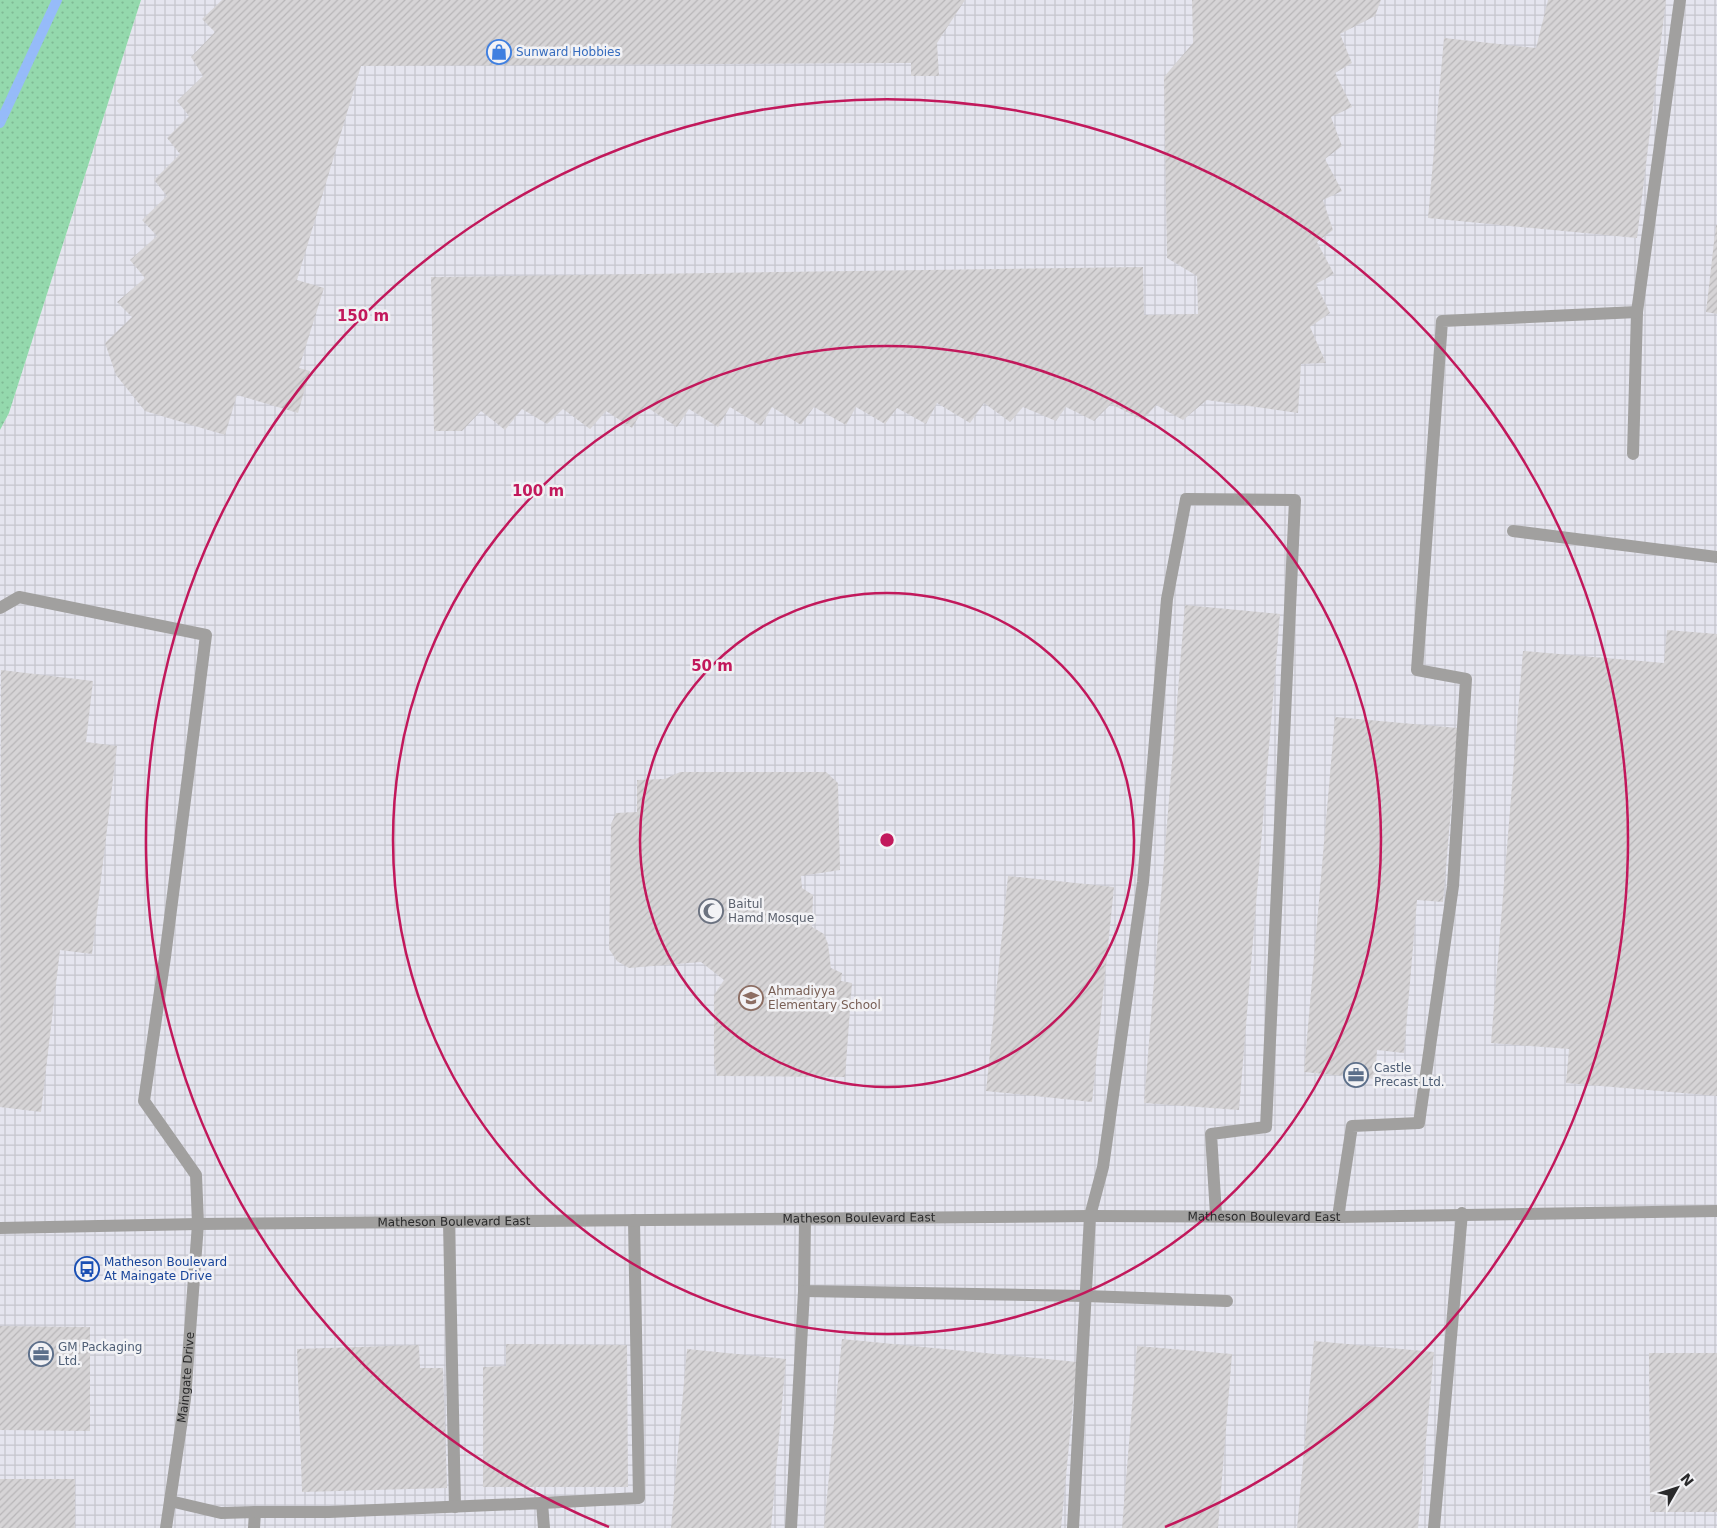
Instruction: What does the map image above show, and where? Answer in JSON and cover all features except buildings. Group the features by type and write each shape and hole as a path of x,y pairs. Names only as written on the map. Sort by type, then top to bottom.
{"street":[{"path":"1633,454 1637,312 1680,0"},
{"path":"1338,1217 1352,1126 1419,1123 1453,886 1466,679 1417,670 1442,321 1637,312"},
{"path":"1073,1528 1090,1216 1102,1167 1143,882 1167,599 1186,499 1295,500 1266,1127 1211,1134 1216,1215"},
{"path":"1513,531 1717,557"},
{"name":"Maingate Drive","path":"0,608 19,596 206,635 165,957 144,1102 196,1175 198,1224 185,1399 166,1528"},
{"name":"Matheson Boulevard East","path":"0,1228 198,1224 1090,1216 1216,1215 1338,1217 1462,1213 1717,1211"},
{"path":"1434,1528 1462,1213"},
{"path":"791,1528 804,1291 805,1219"},
{"path":"170,1501 221,1513 329,1512 639,1498 634,1220"},
{"path":"449,1222 455,1507"},
{"path":"804,1291 1086,1296 1227,1301"},
{"path":"542,1503 544,1528"},
{"path":"254,1528 255,1512"}],"shaded area":[{"path":"141,0 1717,0 1717,1528 0,1528 0,430 9,413"}],"green space":[{"path":"0,0 141,0 9,413 0,430"}],"waterway":[{"path":"0,123 57,0"}],"place":[{"name":"Sunward Hobbies","path":"499,52"},
{"name":"Baitul Hamd Mosque","path":"711,911"},
{"name":"Ahmadiyya Elementary School","path":"751,998"},
{"name":"Castle Precast Ltd.","path":"1356,1075"},
{"name":"Matheson Boulevard At Maingate Drive","path":"87,1269"},
{"name":"GM Packaging Ltd.","path":"41,1354"}]}
